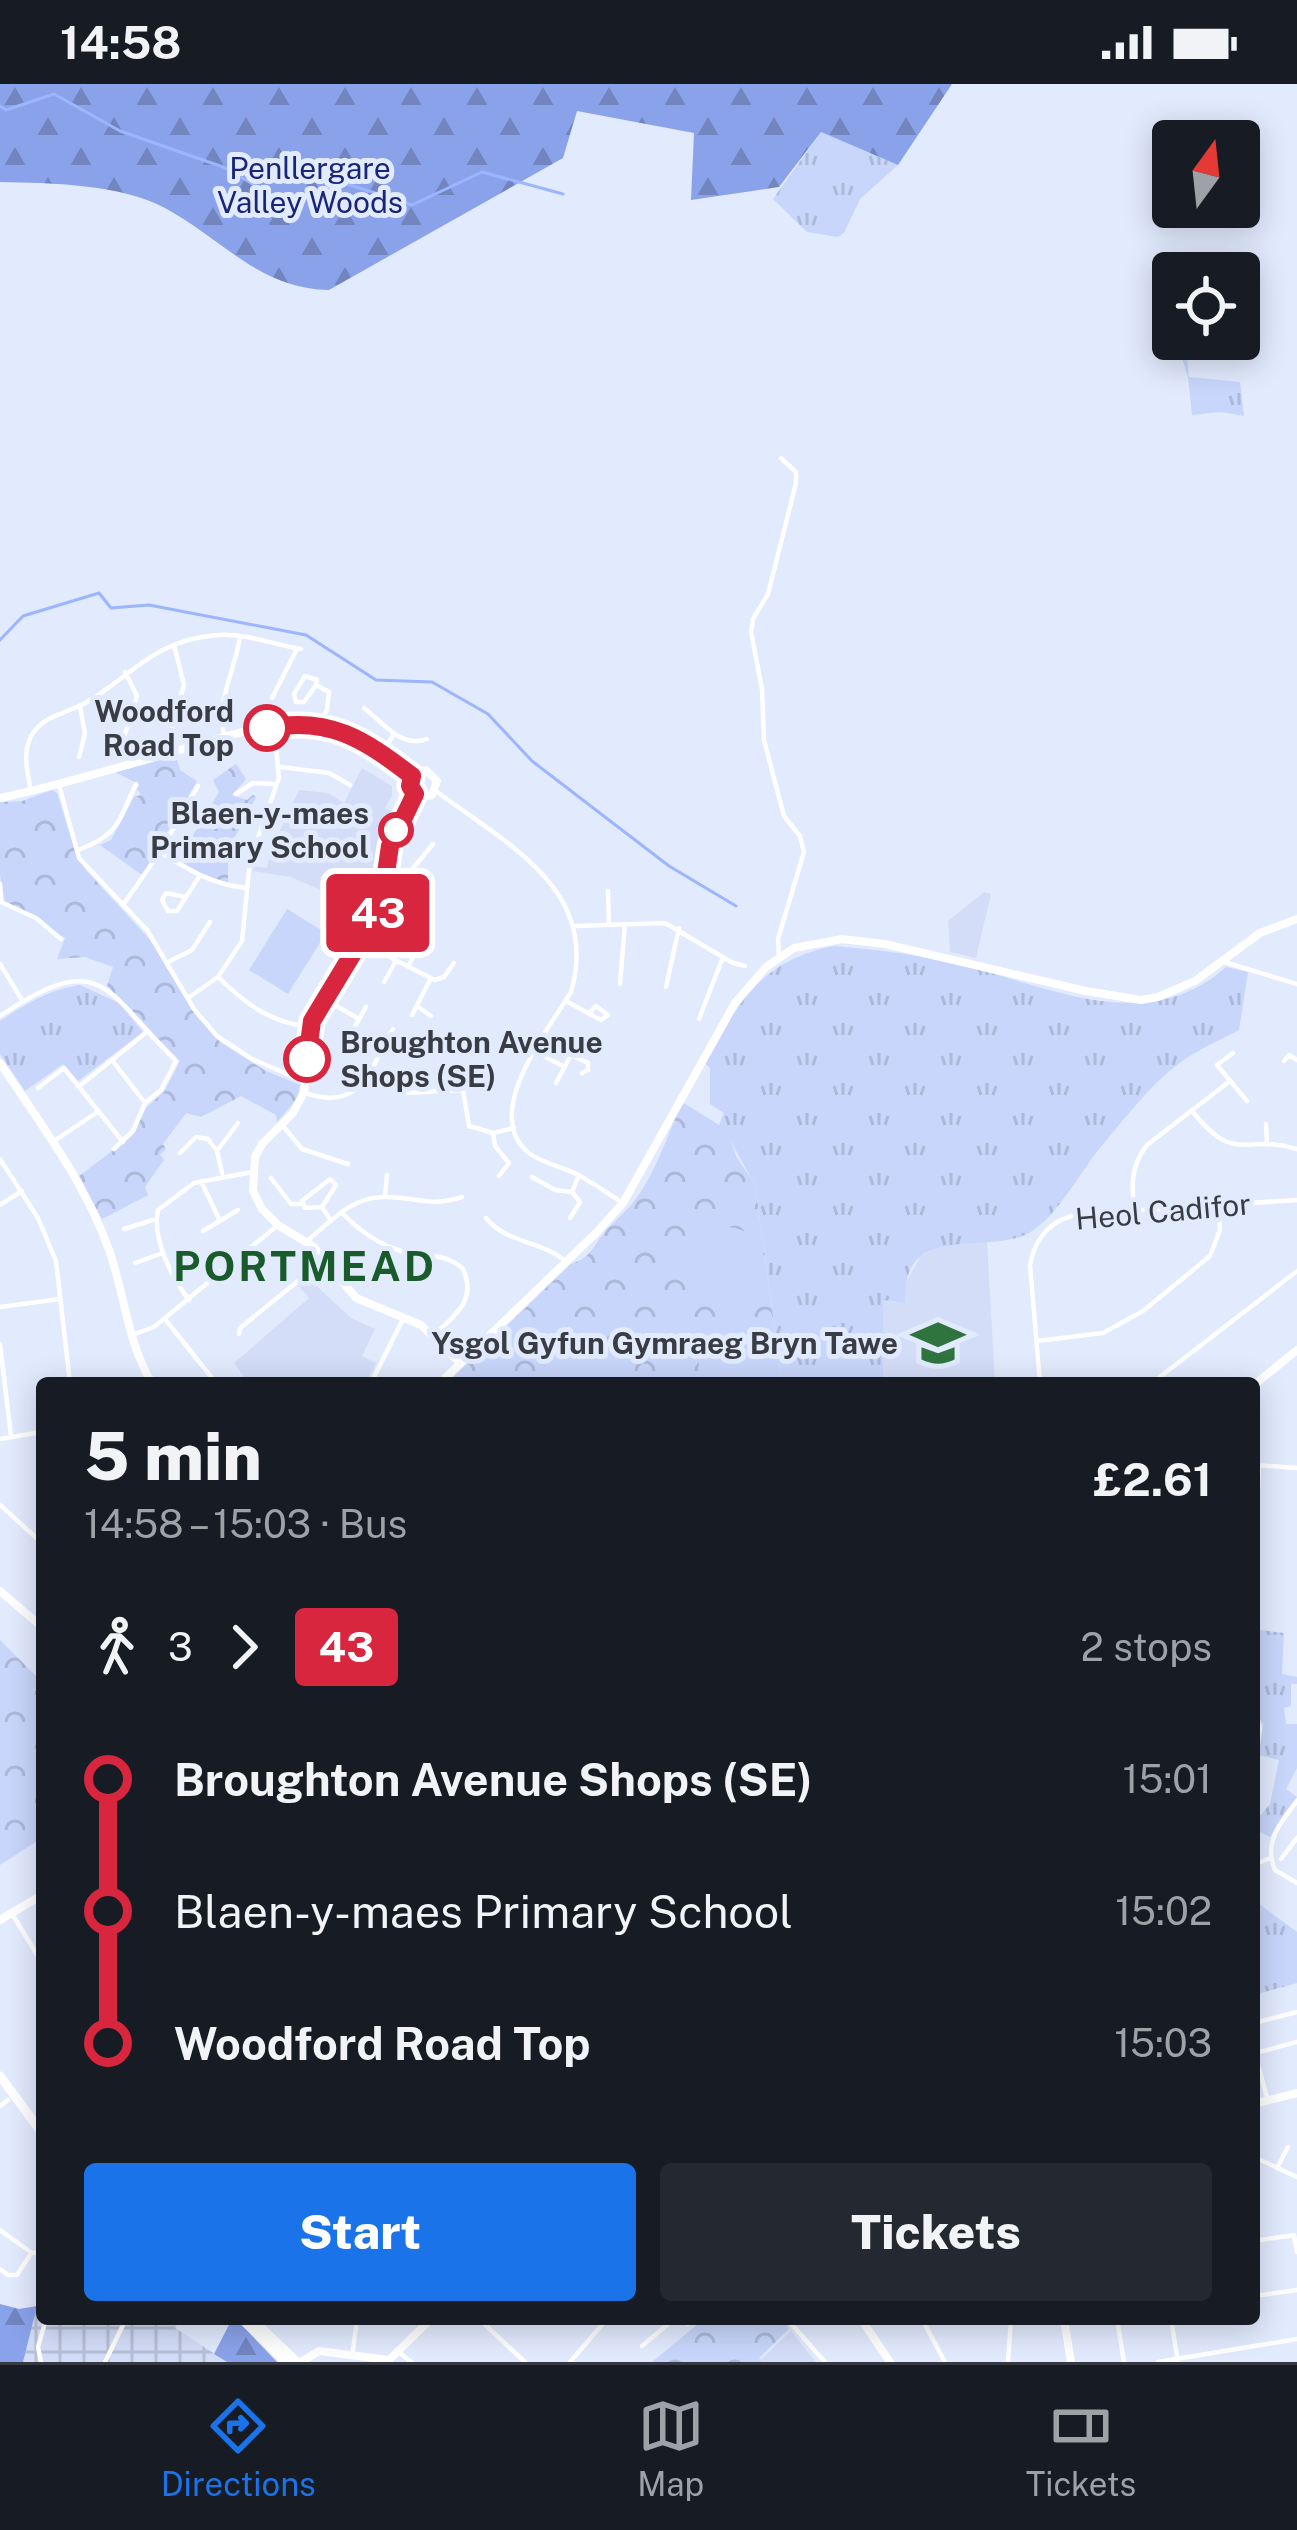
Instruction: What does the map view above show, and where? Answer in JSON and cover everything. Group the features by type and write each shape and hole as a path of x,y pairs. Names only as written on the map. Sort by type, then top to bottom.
{"main road":[{"path":"0,2076 36,2129"},
{"path":"0,2087 4,2103 36,2132"},
{"path":"248,2325 286,2362"},
{"path":"267,2325 299,2362"}],"street":[{"path":"779,957 778,939 804,852 800,836 784,816 764,740 751,632 768,594 796,483 796,472 781,458"},
{"path":"31,790 25,761 37,728 80,707 125,672 174,645 219,635 299,649 272,698"},
{"path":"224,737 219,715 240,637"},
{"path":"172,726 184,685 174,645"},
{"path":"124,737 137,696 125,672"},
{"path":"305,676 316,680 316,685 304,702 296,702 294,694 305,676"},
{"path":"316,685 329,692 319,724"},
{"path":"375,705 367,710 394,734 415,742 428,739"},
{"path":"79,758 85,734 80,707"},
{"path":"0,798 224,737 319,724 382,753 412,776"},
{"path":"188,999 218,976 242,941 256,835 280,767 274,727"},
{"path":"382,753 394,734"},
{"path":"280,767 329,773 350,784"},
{"path":"430,771 437,781 436,791 428,797 415,794 410,786 412,776 430,771"},
{"path":"59,783 78,850 88,868 147,930 188,999 217,1036 321,1098 345,1098 357,1091 393,1029"},
{"path":"247,796 238,792 253,783 276,785"},
{"path":"78,850 112,833 136,784"},
{"path":"123,904 198,786"},
{"path":"436,791 556,887 575,926 579,962 566,1001 516,1090 514,1128 531,1154 579,1175 622,1203"},
{"path":"415,794 397,826 381,907 309,1028 304,1087 282,1125 262,1144 252,1172 253,1191 262,1209 278,1225 307,1241 356,1298 434,1335 459,1362"},
{"path":"387,874 409,873 434,844"},
{"path":"160,852 199,877 246,888"},
{"path":"186,897 199,877"},
{"path":"0,884 1,903 36,918 61,939"},
{"path":"608,891 609,925"},
{"path":"445,1377 622,1203 734,1004 766,967 794,948 819,942 867,942 1141,1000 1175,991 1224,962 1260,933 1297,919"},
{"path":"167,962 192,950 210,922"},
{"path":"575,926 664,923 745,966"},
{"path":"620,984 625,924"},
{"path":"666,987 679,928"},
{"path":"364,938 431,978 444,977 454,963"},
{"path":"406,944 417,950 408,966"},
{"path":"699,1019 723,957"},
{"path":"384,982 396,960"},
{"path":"1224,962 1297,985"},
{"path":"0,964 22,1001"},
{"path":"218,976 266,1016 309,1028"},
{"path":"412,1015 431,978"},
{"path":"0,1016 56,983 93,983 116,996 176,1061 161,1090 145,1103 133,1132 113,1148"},
{"path":"325,999 359,1019"},
{"path":"566,1001 589,1012"},
{"path":"416,1006 431,1016"},
{"path":"350,1035 367,1007"},
{"path":"80,1085 148,1031"},
{"path":"534,1051 562,1066"},
{"path":"1233,1053 1217,1065 1247,1101"},
{"path":"556,1083 569,1056 576,1055 588,1065 582,1073"},
{"path":"307,1059 326,1060"},
{"path":"112,1060 145,1103"},
{"path":"1,1066 94,1214 110,1253 132,1345 149,1377"},
{"path":"38,1088 64,1068 123,1142"},
{"path":"1134,1211 1131,1177 1138,1156 1231,1081"},
{"path":"405,1093 463,1090 469,1126 477,1132 514,1128"},
{"path":"52,1142 99,1111"},
{"path":"1192,1111 1225,1144 1297,1149"},
{"path":"217,1151 238,1124"},
{"path":"1266,1124 1267,1145"},
{"path":"282,1125 302,1149 326,1161 348,1164"},
{"path":"493,1133 495,1146 509,1162 499,1176"},
{"path":"180,1153 201,1137 208,1139 217,1151 223,1175"},
{"path":"0,1159 49,1242 69,1377"},
{"path":"189,1300 173,1276 155,1220 164,1202 201,1180 252,1172"},
{"path":"572,1192 579,1175"},
{"path":"532,1177 555,1190 572,1192 580,1202 570,1218"},
{"path":"271,1178 290,1204 322,1207"},
{"path":"302,1204 330,1179 334,1189 322,1207 331,1221"},
{"path":"201,1180 220,1221"},
{"path":"383,1180 385,1196"},
{"path":"0,1205 22,1191"},
{"path":"307,1241 361,1201 385,1196 421,1204 462,1197"},
{"name":"Heol Cadifor","path":"1039,1377 1030,1265 1041,1235 1067,1216 1297,1199"},
{"path":"1036,1341 1102,1333 1143,1312 1215,1249 1219,1205"},
{"path":"203,1231 238,1210"},
{"path":"342,1213 388,1246 445,1257 463,1269 469,1296 434,1335"},
{"path":"486,1218 497,1232 554,1252 565,1261"},
{"path":"124,1228 155,1220"},
{"path":"132,1335 189,1300 278,1225"},
{"path":"135,1263 165,1252"},
{"path":"237,1330 325,1259"},
{"path":"1160,1377 1297,1271"},
{"path":"0,1307 60,1299"},
{"path":"165,1318 211,1377"},
{"path":"374,1377 404,1318"},
{"path":"0,1344 11,1436"},
{"path":"1260,1380 1297,1350"},
{"path":"0,1438 36,1433"},
{"path":"1260,1465 1297,1468"},
{"path":"0,1505 36,1538"},
{"path":"0,1591 36,1623"},
{"path":"1297,1801 1273,1836 1270,1858 1281,1876 1297,1883"},
{"path":"1281,1859 1297,1838"},
{"path":"1260,1862 1270,1858"},
{"path":"0,1920 36,1898"},
{"path":"11,1912 36,1953"},
{"path":"1260,2021 1297,2012"},
{"path":"1260,2051 1297,2042"},
{"path":"1260,2073 1268,2101"},
{"path":"1260,2103 1297,2093"},
{"path":"1277,2168 1288,2147"},
{"path":"1260,2160 1297,2177"},
{"path":"0,2230 36,2253"},
{"path":"1260,2240 1294,2235 1297,2252"},
{"path":"0,2270 16,2275 32,2253"},
{"path":"1260,2295 1297,2290"},
{"path":"41,2362 38,2347 44,2325"},
{"path":"104,2362 123,2325"},
{"path":"352,2357 356,2325"},
{"path":"299,2362 320,2351 389,2360 426,2325"},
{"path":"485,2325 525,2362"},
{"path":"570,2362 602,2325"},
{"path":"642,2346 668,2325"},
{"path":"792,2325 823,2361"},
{"path":"865,2325 888,2359 876,2362"},
{"path":"925,2325 945,2362"},
{"path":"1008,2362 1011,2325"},
{"path":"1065,2325 1071,2362"},
{"path":"1118,2325 1124,2362"},
{"path":"1172,2325 1177,2360"},
{"path":"1158,2362 1297,2339"},
{"path":"400,2353 412,2362"}],"shaded area":[{"name":"Blaen-y-maes Primary School","path":"362,768 392,786 385,808 397,814 386,840 373,913 291,877 253,871 254,866 267,868 299,790 328,793 344,803"},
{"path":"984,892 991,894 976,958 950,952 948,921"},
{"name":"Ysgol Gyfun Gymraeg Bryn Tawe","path":"987,1240 995,1377 883,1377 883,1299 895,1303 920,1257 939,1246"},
{"path":"308,1278 351,1318 375,1329 362,1356 376,1363 368,1377 243,1377 234,1363 309,1298 298,1285"},
{"path":"34,2310 36,2325 177,2325 175,2328 227,2362 23,2362"},
{"path":"791,2331 816,2362 760,2360"}],"green space":[{"name":"Penllergare Valley Woods","path":"0,84 952,84 898,165 821,132 779,187 691,200 694,133 577,111 563,158 329,290 261,272 147,200 85,186 0,182"},
{"path":"821,132 898,165 860,199 838,237 807,232 773,199"},
{"path":"1183,360 1187,360 1189,377 1240,382 1244,416 1192,415"},
{"path":"176,756 180,770 197,781 142,875 100,845 111,840 134,797 141,795 140,785 115,772"},
{"path":"236,764 246,779 232,795 247,800 256,797 224,858 228,883 202,874 167,854 166,848 171,839 186,847 219,792 213,780"},
{"path":"52,790 85,869 151,941 197,1017 220,1042 266,1071 300,1085 297,1099 277,1122 276,1115 241,1096 201,1117 186,1113 163,1144 166,1149 160,1155 164,1160 145,1187 148,1195 102,1219 79,1176 132,1136 180,1061 107,986 113,967 85,957 57,959 65,938 5,902 0,875 0,802 22,801"},
{"path":"287,909 326,933 288,994 249,970"},
{"path":"834,946 930,958 1064,994 1131,1003 1196,988 1226,967 1248,972 1239,1030 1188,1057 1160,1079 1036,1228 1007,1240 947,1246 916,1261 907,1278 905,1303 883,1300 883,1377 781,1377 755,1184 719,1125 724,1113 710,1104 710,1068 704,1062 755,987 770,973"},
{"path":"80,985 119,1003 143,1032 78,1081 63,1064 25,1091 0,1054 0,1021 47,994"},
{"path":"682,1102 727,1130 737,1158 755,1184 781,1377 453,1377 571,1264 587,1255 631,1205 654,1169"},
{"path":"727,1227 754,1238 765,1265 754,1292 727,1303 700,1292 689,1265 700,1238"},
{"path":"735,1332 762,1341 772,1355 776,1377 699,1377 701,1357 718,1339"},
{"path":"605,1359 605,1377 540,1377 539,1361"},
{"path":"1260,1630 1284,1633 1282,1674 1297,1677 1297,1684 1291,1684 1291,1706 1284,1708 1286,1724 1297,1724 1297,1768 1286,1789 1297,1797 1270,1837 1260,1832 1260,1816 1270,1804 1279,1760 1260,1755"},
{"path":"0,1640 36,1676 36,1842 0,1865"},
{"path":"1260,1904 1297,1932 1297,1983 1260,1993"},
{"path":"0,2304 19,2309 36,2306 23,2362 0,2362"},
{"path":"229,2325 242,2325 277,2362 227,2362 214,2354"},
{"path":"697,2325 787,2325 789,2329 759,2358 762,2362 652,2362"}],"waterway":[{"path":"0,106 6,110 54,94 120,131 223,167 283,201 344,183 412,205 482,172 563,194"},
{"path":"0,640 23,616 99,593 111,608 149,605 306,635 376,680 432,682 488,714 532,761 669,866 736,906"}],"bus line":[{"name":"43","path":"267,728 319,724 338,730 382,753 412,776 410,786 415,794 390,846 381,907 312,1021 307,1059"}],"place":[{"name":"Woodford Road Top","path":"267,728"},
{"name":"Blaen-y-maes Primary School","path":"396,830"},
{"name":"Broughton Avenue Shops (SE)","path":"307,1059"},
{"name":"Ysgol Gyfun Gymraeg Bryn Tawe","path":"938,1343"}],"district":[{"name":"PORTMEAD","path":"305,1265"}]}
